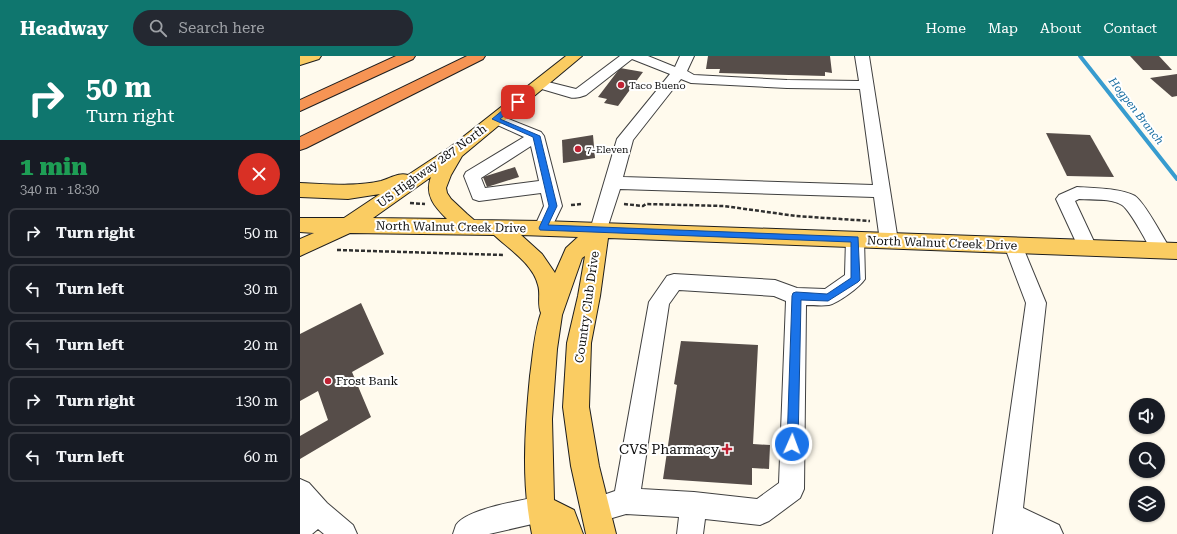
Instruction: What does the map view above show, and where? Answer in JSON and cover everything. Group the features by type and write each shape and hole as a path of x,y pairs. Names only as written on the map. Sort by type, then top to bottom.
{"highway":[{"path":"300,106 408,56"},
{"path":"300,144 478,56"}],"main road":[{"path":"300,61 314,56"},
{"name":"US Highway 287 North","path":"300,248 349,225 455,152 575,56"},
{"path":"309,190 348,192 383,187 406,178 455,152"},
{"path":"455,152 444,171 437,188 441,200 453,214 470,228"},
{"name":"North Walnut Creek Drive","path":"300,225 543,228 855,239 887,231 1012,245 1169,251"},
{"path":"499,228 531,255 542,270 550,284 551,315"},
{"name":"Country Club Drive","path":"544,522 539,486 539,419 545,349 551,315 573,254 599,230"},
{"name":"Country Club Drive","path":"599,230 589,296 579,343 576,407 585,466 601,534"},
{"path":"544,522 564,520 568,534"}],"lane":[{"path":"540,84 574,94 581,92 628,56"},
{"path":"636,56 690,79 787,84 867,85"},
{"path":"599,230 625,139 679,74 686,56"},
{"path":"862,56 887,231"},
{"path":"496,119 536,136"},
{"path":"536,136 472,176 479,195 548,186"},
{"path":"536,136 553,206 543,228"},
{"path":"613,183 882,191"},
{"path":"1088,248 1065,199 1077,193 1110,195 1129,201 1169,251"},
{"path":"626,501 659,302 674,282 775,288 796,296 828,297 855,280 855,239"},
{"path":"1012,245 1036,304 1008,524 1050,534"},
{"path":"596,510 626,501 694,505 760,512 791,489 796,296"},
{"path":"300,492 309,520 344,534"},
{"path":"690,534 694,505"},
{"path":"466,534 484,522 544,522"}],"path":[{"path":"617,203 643,206 646,204 724,206 887,231"},
{"path":"332,250 508,254"}],"building":[{"path":"708,56 830,56 832,73 825,72 825,76 719,73 720,69 706,69"},
{"path":"1130,56 1159,56 1172,70 1143,70"},
{"name":"Taco Bueno","path":"620,68 643,72 618,106 604,103 607,99 598,97"},
{"path":"1177,74 1177,96 1172,97 1150,78"},
{"path":"1046,133 1090,135 1114,177 1067,176"},
{"name":"7-Eleven","path":"593,135 595,158 563,163 562,140"},
{"path":"515,167 519,177 487,187 483,177"},
{"name":"Frost Bank","path":"361,303 384,354 352,372 371,417 300,459 300,436 328,420 318,391 300,401 300,334"},
{"name":"CVS Pharmacy","path":"681,341 758,345 753,444 770,445 769,469 752,468 752,485 663,479 677,385 674,384"}],"waterway":[{"name":"Hogpen Branch","path":"1080,56 1177,179"}],"place":[{"name":"Taco Bueno","path":"621,85"},
{"name":"7-Eleven","path":"578,149"},
{"name":"Frost Bank","path":"328,381"},
{"name":"CVS Pharmacy","path":"727,449"}],"route":[{"path":"518,102 496,119 536,136 553,206 543,228 855,239 855,280 828,297 796,296 792,444"}]}
